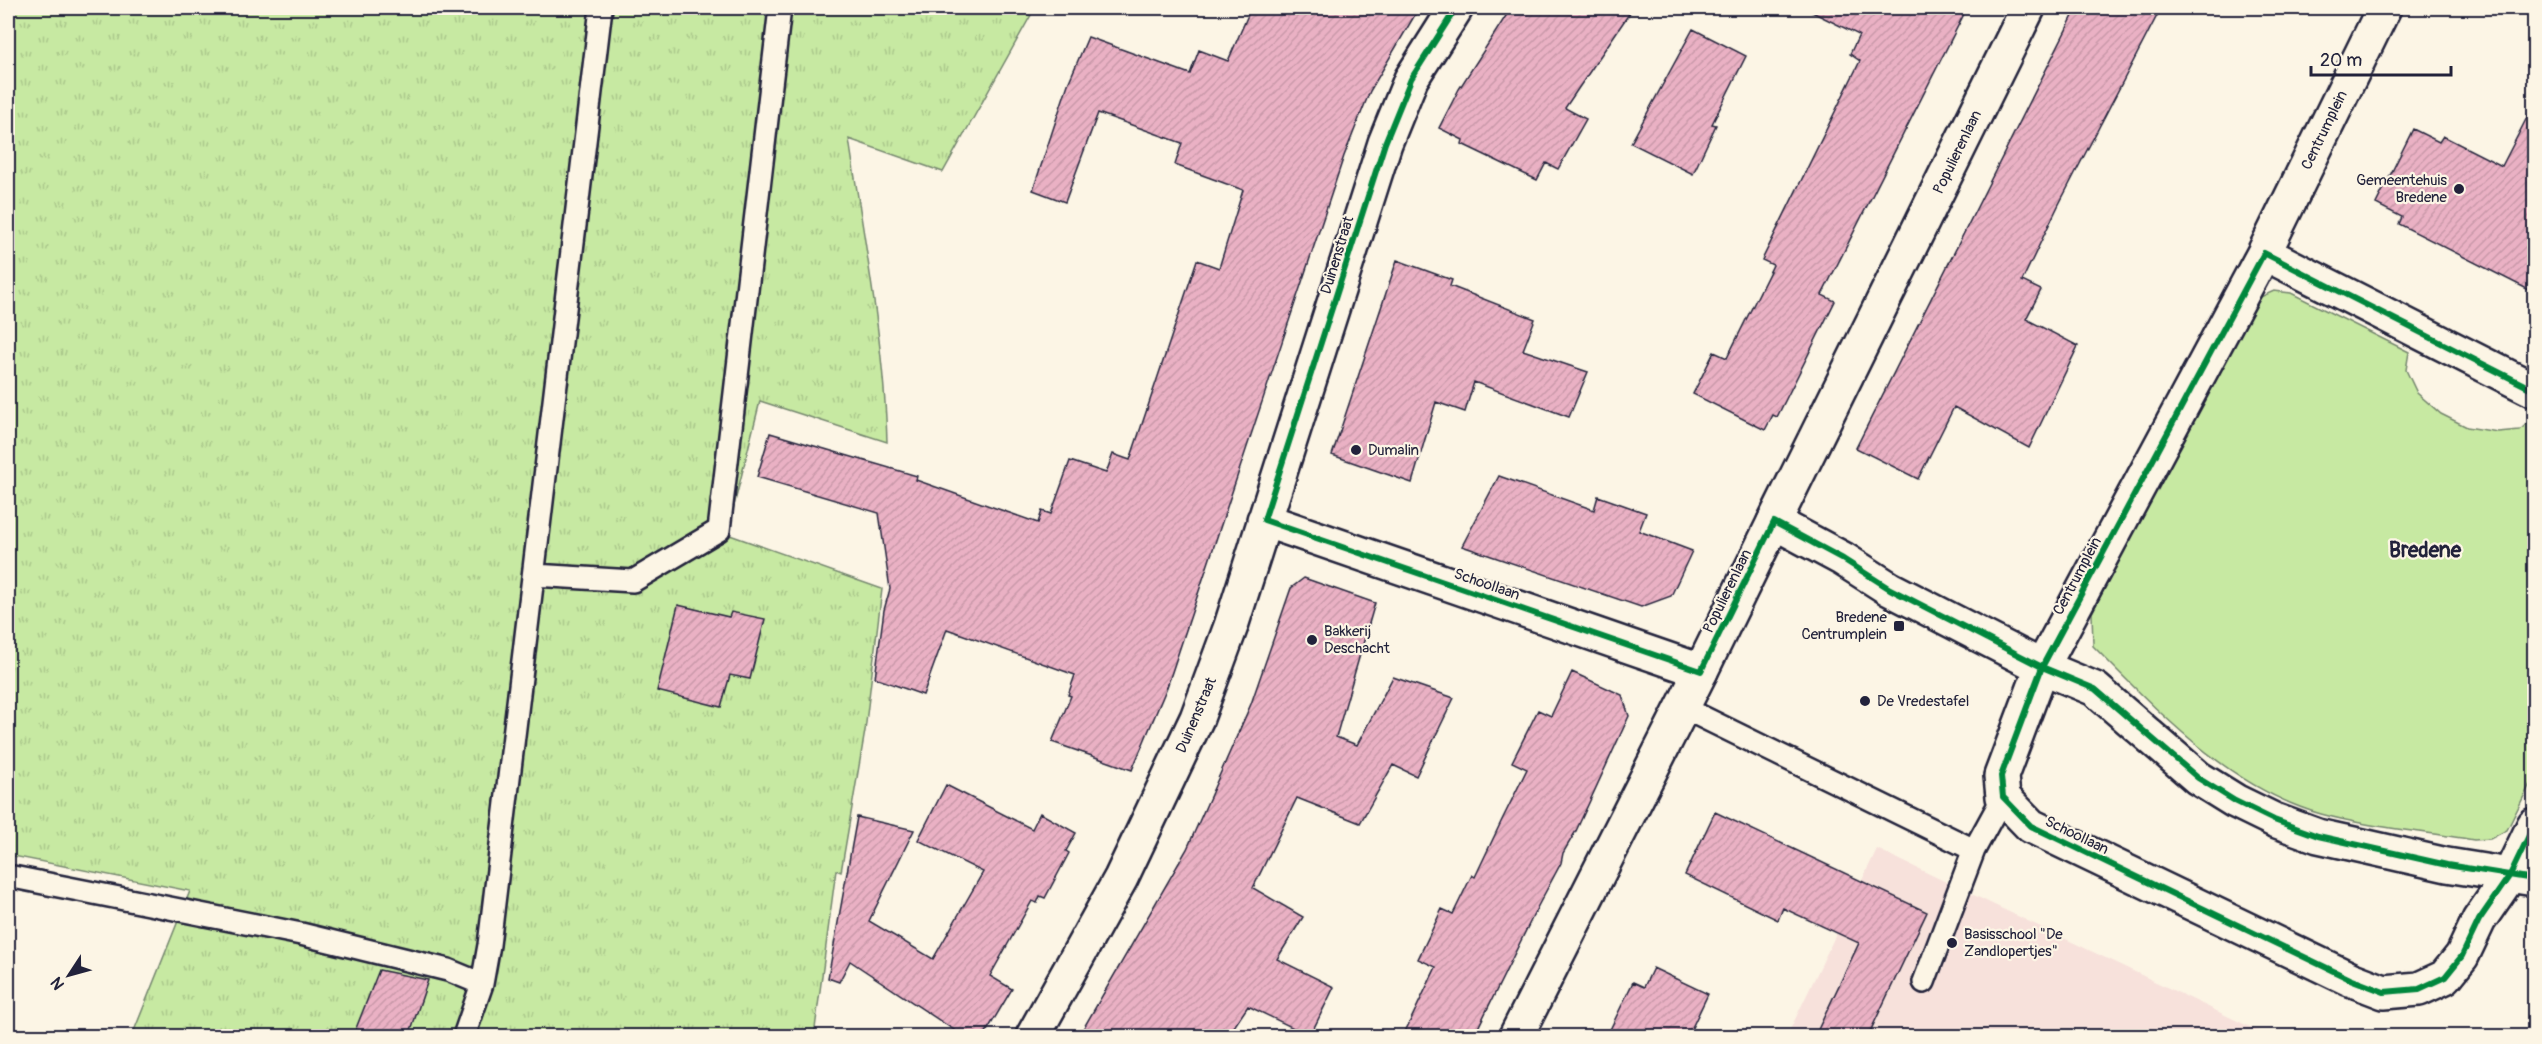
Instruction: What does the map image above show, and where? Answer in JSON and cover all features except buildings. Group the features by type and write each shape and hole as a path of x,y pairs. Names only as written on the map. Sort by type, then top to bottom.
{"street":[{"name":"Duinenstraat","path":"1033,1036 1121,879 1197,718 1231,626 1385,143 1411,79 1456,8"},
{"name":"Populierenlaan","path":"1516,1036 1665,740 1684,708 2028,8"},
{"name":"Centrumplein","path":"2042,667 2264,252 2384,8"},
{"path":"2264,252 2535,390"},
{"name":"Schoollaan","path":"1264,520 1701,671"},
{"path":"1774,522 1843,559 1890,589 2042,667 2095,689 2198,778 2235,801 2274,820 2318,836 2352,844 2457,867 2522,877 2535,825"},
{"path":"2003,797 2001,776 2007,755 2042,667"},
{"name":"Schoollaan","path":"2003,797 2031,826 2350,979 2384,992 2419,989 2445,977 2462,956 2479,920 2522,877"}],"lane":[{"path":"464,1036 482,984 489,945 601,8"},
{"path":"534,574 633,581 719,530 780,8"},
{"path":"1684,708 1974,850"},
{"path":"1924,982 1974,850 2003,797"},
{"path":"8,876 301,934 448,970 482,984"}],"shaded area":[{"name":"Basisschool \"De Zandlopertjes\"","path":"1877,849 2269,1036 1787,1036"}],"green space":[{"path":"8,8 999,8 1031,15 943,172 849,139 878,328 887,442 760,401 727,534 882,589 865,731 841,872 836,870 814,1036 132,1036 190,891 8,855"},
{"path":"2274,291 2291,293 2409,352 2406,370 2417,393 2441,414 2467,427 2498,432 2520,430 2534,417 2534,776 2507,830 2490,839 2474,840 2359,823 2321,814 2287,802 2226,767 2197,745 2093,646 2092,613 2242,316 2258,298"}],"cycle path":[{"path":"1456,8 1411,79 1385,143 1264,520 1701,671 1774,522 1843,559 1890,589 2042,667 2095,689 2198,778 2235,801 2274,820 2318,836 2447,865 2534,879"},
{"path":"2534,390 2264,253 2042,667 2001,776 2003,797 2031,826 2350,979 2384,992 2419,989 2445,977 2462,956 2479,920 2510,875 2534,825"}],"place":[{"name":"Gemeentehuis Bredene","path":"2459,189"},
{"name":"Dumalin","path":"1356,450"},
{"name":"Bredene Centrumplein","path":"1899,626"},
{"name":"Bakkerij Deschacht","path":"1312,640"},
{"name":"De Vredestafel","path":"1865,701"},
{"name":"Basisschool \"De Zandlopertjes\"","path":"1952,943"}],"district":[{"name":"Bredene","path":"2425,550"}]}
